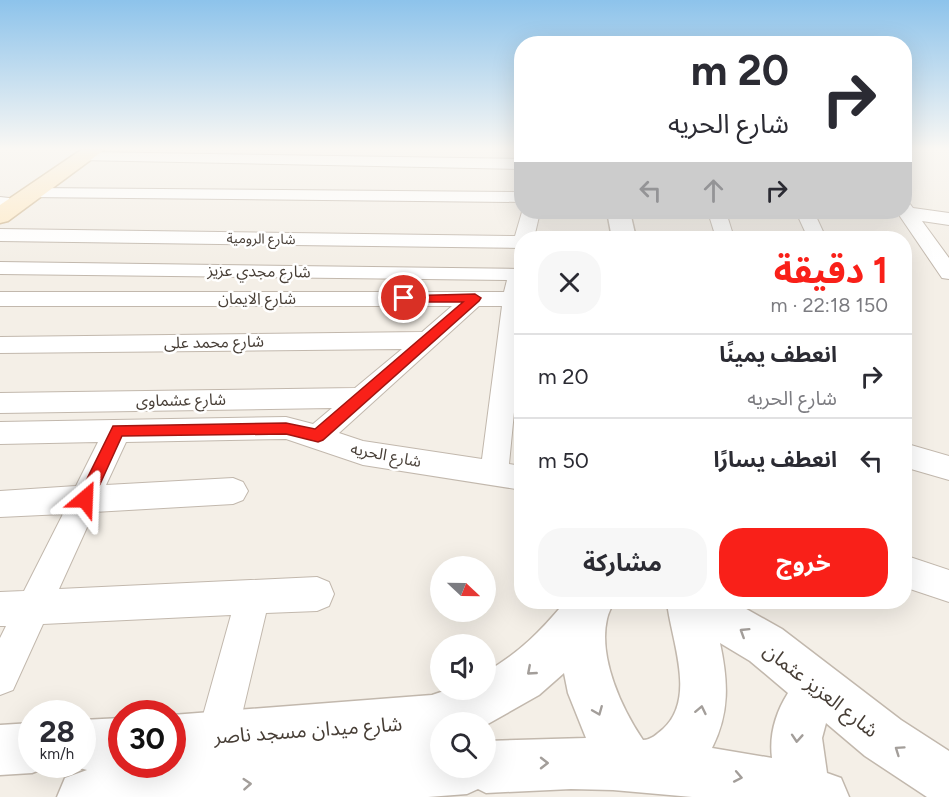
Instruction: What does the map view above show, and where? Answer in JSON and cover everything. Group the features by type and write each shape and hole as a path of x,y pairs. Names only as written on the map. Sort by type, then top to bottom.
{"main road":[{"path":"1,206 31,187"},
{"path":"1,206 33,193 41,187"}],"street":[{"path":"33,193 514,197"},
{"path":"912,211 949,219"},
{"path":"203,238 215,219"},
{"path":"912,219 947,269"},
{"name":"شارع الرومية","path":"0,235 514,243"},
{"name":"شارع مجدي عزيز","path":"0,268 514,285"},
{"name":"شارع الايمان","path":"0,299 475,298 514,286"},
{"path":"318,436 475,298"},
{"path":"494,475 514,310"},
{"name":"شارع محمد على","path":"0,345 428,340"},
{"name":"شارع عشماوى","path":"0,403 362,398"},
{"name":"شارع الحريه","path":"0,433 286,428 318,436 344,448 363,453 514,477"},
{"path":"0,677 118,430"},
{"path":"912,453 949,468"},
{"path":"0,504 233,491"},
{"path":"912,574 949,586"},
{"path":"0,609 317,594"},
{"path":"204,788 195,738 253,597"},
{"name":"شارع ميدان مسجد ناصر","path":"195,738 432,720 480,704 522,678 557,648 586,609"},
{"path":"588,609 583,652 589,686 603,722 639,766"},
{"path":"639,766 676,752 690,738 698,723 703,706 704,688 691,609"},
{"name":"شارع العزيز عثمان","path":"702,609 765,645 883,738 949,781"},
{"path":"496,765 541,762 707,771 799,793 797,729 803,712 812,700 825,692"},
{"path":"0,750 18,749"},
{"path":"84,797 430,771"}],"route":[{"path":"85,499 118,430 286,428 318,436 475,298 404,298"}]}
